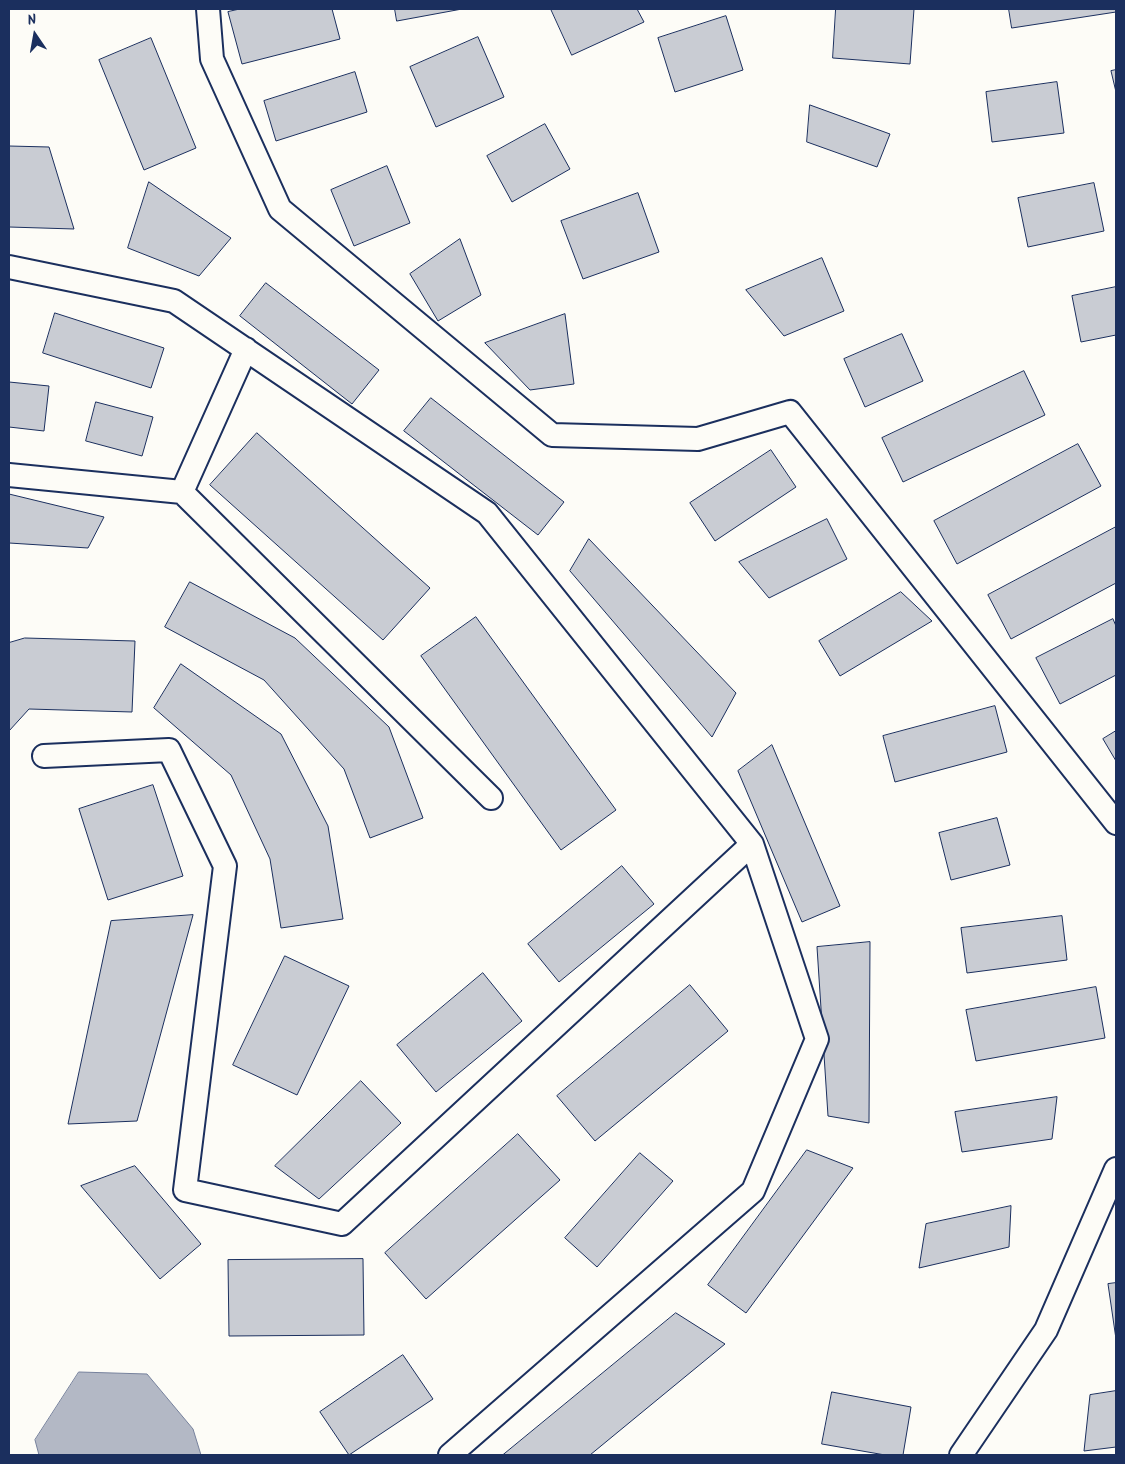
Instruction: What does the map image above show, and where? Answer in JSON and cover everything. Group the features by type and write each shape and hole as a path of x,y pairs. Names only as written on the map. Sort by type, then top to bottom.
{"street":[{"path":"208,9 212,59 280,209 552,434 698,438 790,412 1116,823"},
{"path":"9,267 174,301 487,513 752,844 817,1038 753,1190 450,1455"},
{"path":"182,492 246,349"},
{"path":"9,475 182,492 491,798"},
{"path":"44,756 169,750 225,866 185,1190 342,1224 752,844"},
{"path":"961,1455 1046,1330 1116,1170"}],"shaded area":[{"path":"79,1372 147,1374 193,1429 201,1455 39,1455 35,1440"}],"building":[{"path":"240,9 332,9 340,39 242,64 228,12"},
{"path":"395,9 462,9 397,21"},
{"path":"551,9 637,9 644,22 572,55"},
{"path":"836,9 914,9 910,64 833,58"},
{"path":"1009,9 1116,9 1116,12 1012,28"},
{"path":"726,16 743,70 675,92 658,38"},
{"path":"478,37 504,97 436,127 410,67"},
{"path":"151,38 196,148 144,170 99,60"},
{"path":"1116,70 1116,92 1111,71"},
{"path":"355,72 367,112 276,141 264,101"},
{"path":"1057,82 1064,133 992,142 986,92"},
{"path":"810,105 890,134 877,167 807,142"},
{"path":"545,124 570,169 512,202 487,156"},
{"path":"9,146 49,147 74,229 9,227"},
{"path":"387,166 410,223 354,246 331,190"},
{"path":"149,182 231,238 199,276 128,248"},
{"path":"1094,183 1104,231 1028,247 1018,198"},
{"path":"638,193 659,252 583,279 561,221"},
{"path":"460,239 481,295 438,321 410,274"},
{"path":"822,258 844,311 784,336 746,290"},
{"path":"266,283 379,370 352,404 240,316"},
{"path":"1116,287 1116,335 1081,342 1072,296"},
{"path":"55,313 164,348 151,388 43,353"},
{"path":"565,314 574,384 530,390 485,343"},
{"path":"902,334 923,381 865,407 844,359"},
{"path":"1024,371 1045,415 903,482 882,438"},
{"path":"9,382 49,386 44,431 9,427"},
{"path":"431,398 564,502 538,535 404,431"},
{"path":"96,402 153,417 142,456 86,441"},
{"path":"257,433 430,588 383,640 210,485"},
{"path":"1078,444 1101,486 957,564 934,521"},
{"path":"771,450 796,487 715,541 690,503"},
{"path":"9,494 104,517 88,548 9,543"},
{"path":"827,519 847,559 769,598 739,562"},
{"path":"1116,527 1116,583 1011,639 988,595"},
{"path":"589,539 736,693 712,737 570,571"},
{"path":"190,582 295,638 389,727 423,818 370,838 344,769 264,680 165,627"},
{"path":"901,592 932,621 840,676 819,641"},
{"path":"476,617 616,810 561,850 421,656"},
{"path":"1113,619 1116,626 1116,675 1060,704 1036,658"},
{"path":"25,638 135,641 132,712 29,709 9,731 9,643"},
{"path":"181,664 281,734 328,826 343,919 281,928 270,859 231,775 154,708"},
{"path":"995,706 1007,752 895,782 883,736"},
{"path":"1116,731 1116,761 1103,739"},
{"path":"772,745 840,906 802,922 738,771"},
{"path":"153,785 183,876 108,900 79,809"},
{"path":"997,818 1010,865 951,880 939,833"},
{"path":"622,866 654,904 559,982 528,944"},
{"path":"193,915 137,1121 68,1124 111,921"},
{"path":"1062,916 1067,960 967,973 961,928"},
{"path":"870,942 869,1123 828,1116 817,947"},
{"path":"285,956 349,986 297,1095 233,1065"},
{"path":"483,973 522,1021 436,1092 397,1045"},
{"path":"690,985 728,1031 595,1141 557,1096"},
{"path":"1096,987 1105,1038 976,1061 966,1010"},
{"path":"361,1081 401,1123 319,1199 275,1166"},
{"path":"1057,1097 1052,1139 962,1152 955,1112"},
{"path":"518,1134 560,1180 426,1299 385,1253"},
{"path":"807,1150 853,1168 746,1313 708,1285"},
{"path":"640,1153 673,1181 597,1267 565,1238"},
{"path":"135,1166 201,1244 160,1279 81,1186"},
{"path":"1011,1206 1009,1247 919,1268 926,1224"},
{"path":"363,1259 364,1335 229,1336 228,1260"},
{"path":"1116,1283 1116,1339 1108,1284"},
{"path":"676,1313 725,1344 590,1455 503,1455"},
{"path":"403,1355 433,1399 349,1455 320,1412"},
{"path":"1116,1391 1116,1447 1084,1451 1090,1395"},
{"path":"832,1392 911,1407 903,1455 885,1455 822,1444"}]}
